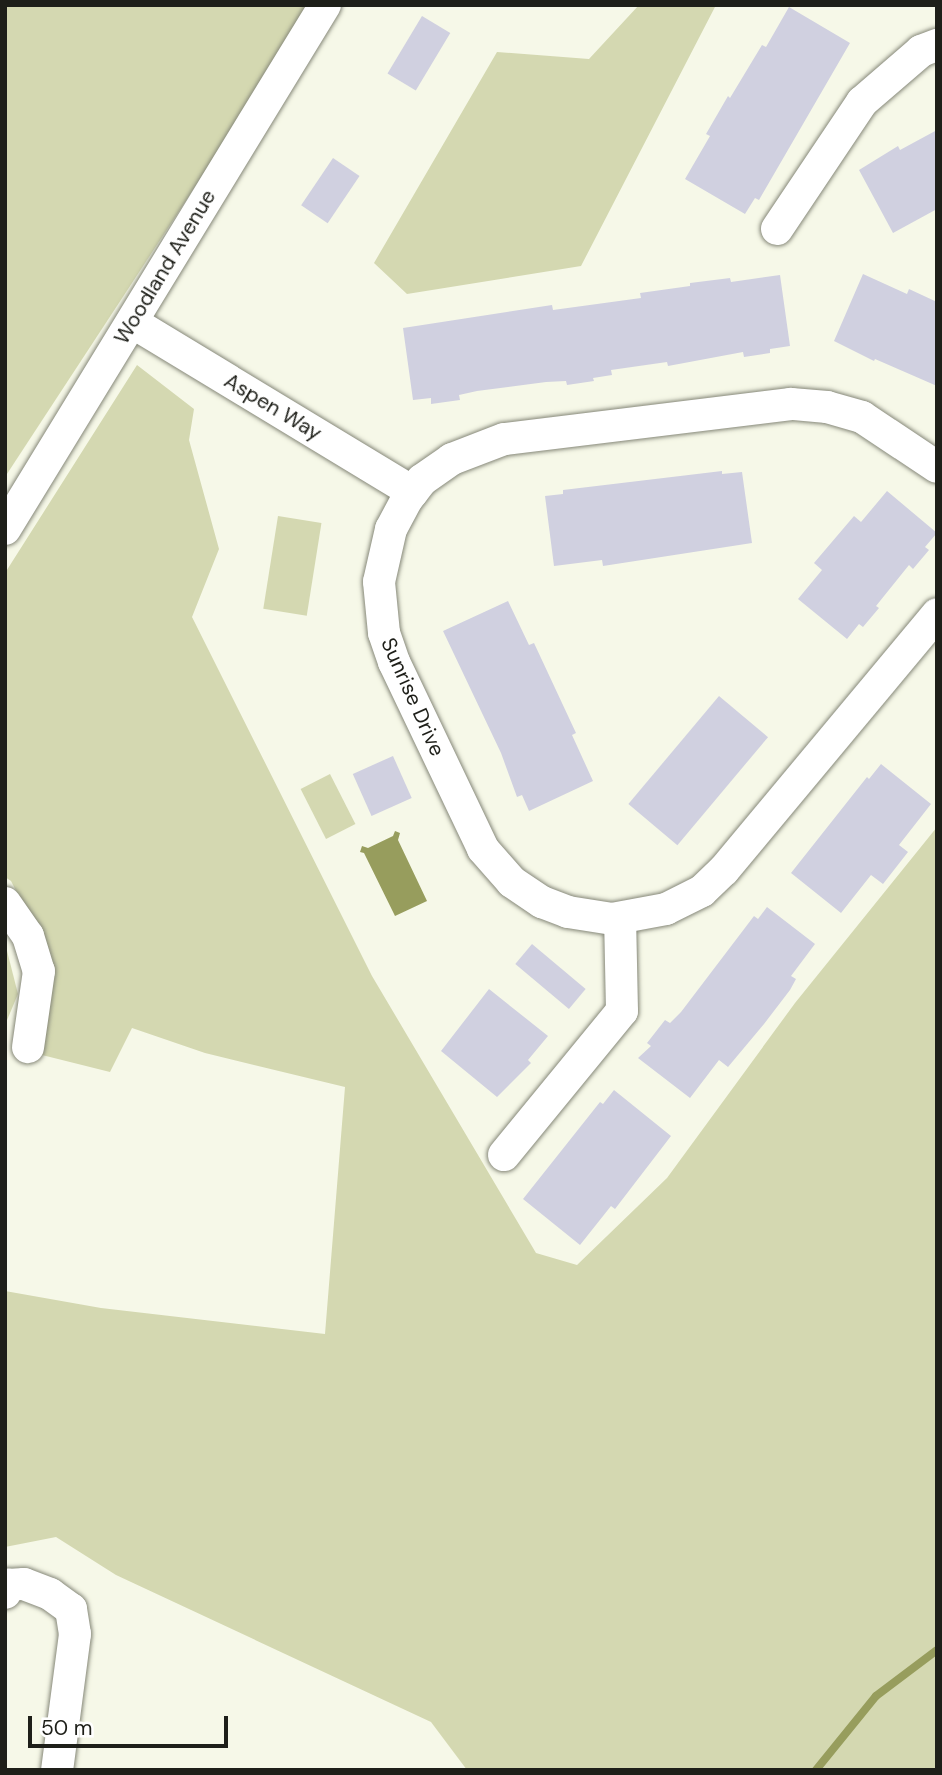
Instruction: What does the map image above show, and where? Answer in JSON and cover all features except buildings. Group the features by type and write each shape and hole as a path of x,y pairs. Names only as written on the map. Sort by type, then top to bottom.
{"street":[{"name":"Woodland Avenue","path":"5,529 325,5"},
{"path":"777,229 862,102 921,51 937,45"},
{"name":"Aspen Way","path":"132,322 413,492"},
{"name":"Sunrise Drive","path":"937,467 862,417 827,407 791,404 504,439 452,458 422,480 391,529 379,582 384,633 394,662 483,849 512,881 542,902 594,918 620,919 666,909 702,891 724,870 937,614"},
{"path":"5,903 28,936 39,971 28,1047"},
{"path":"504,1155 622,1011 620,919"},
{"path":"5,1593 8,1585 24,1584 50,1594 71,1609 75,1634 57,1770"}],"shaded area":[{"path":"5,5 314,5 5,477"},
{"path":"639,5 716,5 581,266 407,294 374,263 497,52 589,59"},
{"path":"137,365 194,409 189,440 219,549 192,617 372,976 536,1253 577,1265 667,1178 795,1003 937,827 937,1770 467,1770 431,1722 116,1575 56,1537 5,1547 5,1291 101,1308 325,1334 345,1087 205,1053 132,1028 110,1072 42,1055 46,950 11,881 5,877 5,573"},
{"path":"278,516 321,523 307,616 263,609"},
{"path":"330,774 355,824 326,839 301,789"},
{"path":"395,831 400,833 398,840 427,901 395,916 364,853 360,852 362,846 368,848 393,836"},
{"path":"5,943 18,994 5,1025"}],"waterway":[{"path":"816,1770 876,1696 937,1650"}]}
